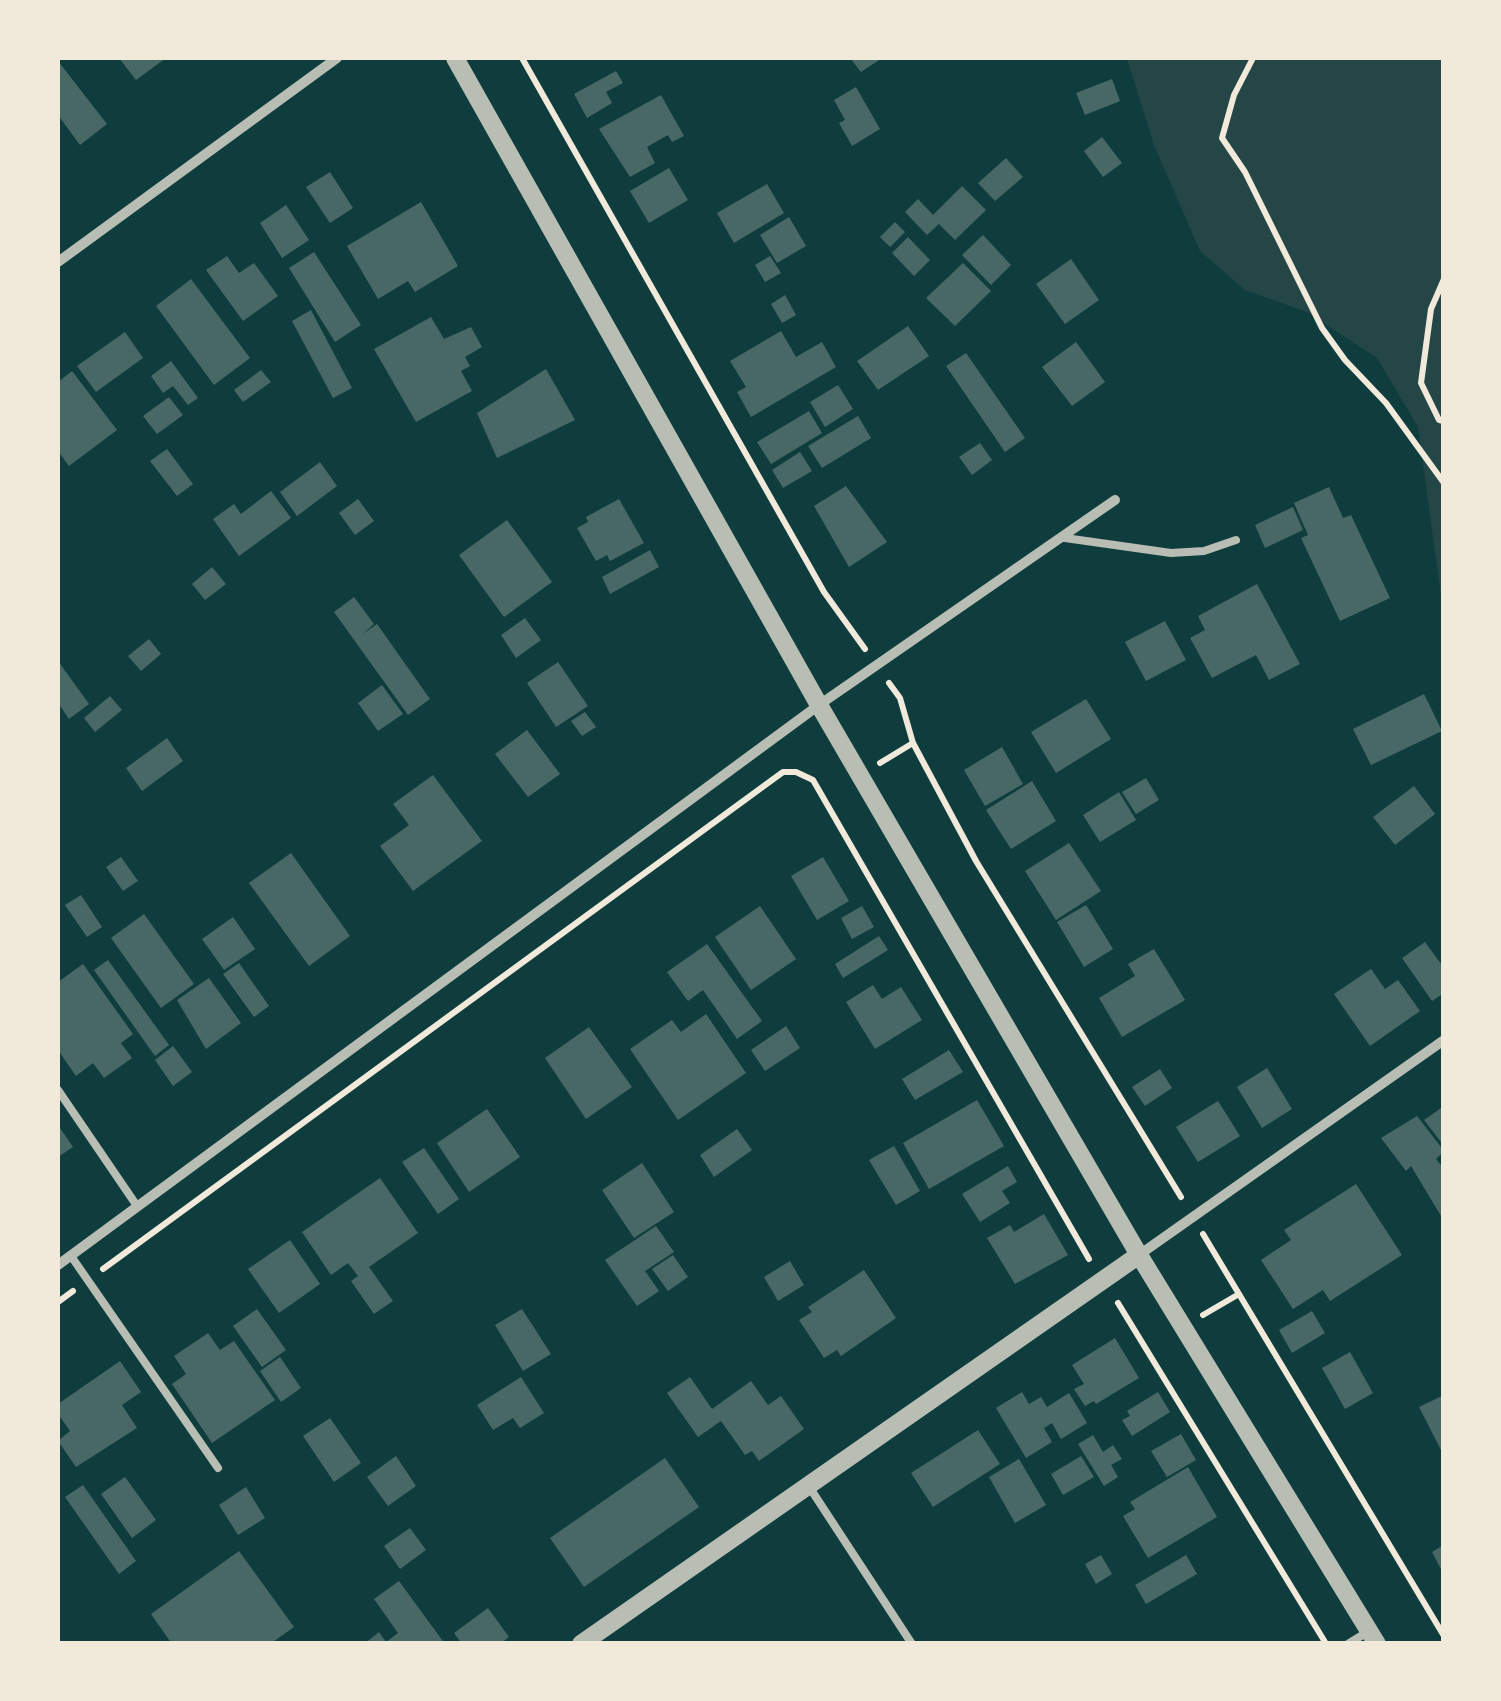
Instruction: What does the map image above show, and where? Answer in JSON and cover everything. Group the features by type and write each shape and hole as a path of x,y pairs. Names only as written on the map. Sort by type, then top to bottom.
{"street":[{"path":"58,262 337,58"},
{"path":"455,58 819,706 1139,1255 1373,1637"},
{"path":"58,1265 819,706 1115,500"},
{"path":"581,1644 1444,1040"}],"lane":[{"path":"1065,538 1171,553 1204,550 1236,540"},
{"path":"58,1090 137,1206"},
{"path":"71,1256 218,1468"},
{"path":"808,1486 912,1644"},
{"path":"1348,1644 1373,1637"}],"path":[{"path":"522,58 824,592 900,698 913,743 976,861 1444,1636"},
{"path":"1252,58 1234,94 1222,138 1245,172 1322,328 1345,360 1386,403 1444,483"},
{"path":"1444,279 1432,309 1421,382 1439,420 1444,421"},
{"path":"58,1302 462,1010 764,782 783,772 796,772 818,788 1103,1281 1325,1644"}],"shaded area":[{"path":"1127,58 1443,58 1443,611 1418,427 1377,358 1307,312 1245,290 1200,251 1154,145"}],"building":[{"path":"119,58 166,58 136,80"},
{"path":"850,58 882,58 861,72"},
{"path":"58,61 107,124 80,145 58,115"},
{"path":"616,71 623,83 606,92 612,103 587,118 574,94"},
{"path":"1112,79 1120,101 1085,115 1076,93"},
{"path":"856,87 880,129 852,146 839,123 845,120 834,100"},
{"path":"661,95 684,136 672,142 668,135 647,147 655,163 630,177 599,129"},
{"path":"1102,137 1122,163 1103,177 1084,151"},
{"path":"1006,158 1023,177 995,201 978,183"},
{"path":"669,168 688,200 649,223 630,191"},
{"path":"330,172 353,208 330,223 306,187"},
{"path":"767,184 784,213 734,243 717,213"},
{"path":"962,186 986,210 955,240 939,224 927,235 905,212 918,199 933,215"},
{"path":"421,202 458,266 415,292 408,281 378,299 347,246"},
{"path":"286,205 309,240 282,258 260,223"},
{"path":"789,217 806,246 777,263 760,235"},
{"path":"895,222 905,232 890,247 880,237"},
{"path":"983,235 1011,265 991,285 962,255"},
{"path":"908,237 930,260 914,276 892,253"},
{"path":"314,252 361,325 335,342 289,268"},
{"path":"227,256 239,273 254,263 278,296 243,321 206,270"},
{"path":"770,256 781,273 765,282 755,265"},
{"path":"1071,259 1099,300 1065,324 1036,284"},
{"path":"963,263 991,291 955,326 926,298"},
{"path":"191,279 250,358 214,385 156,306"},
{"path":"785,295 796,315 782,323 771,304"},
{"path":"311,310 352,388 333,398 292,321"},
{"path":"431,317 444,339 471,327 482,347 465,357 470,366 461,371 472,391 416,422 374,349"},
{"path":"908,326 929,356 878,390 857,361"},
{"path":"781,331 796,357 822,342 836,367 751,417 737,392 746,387 730,361"},
{"path":"125,332 143,358 96,392 77,366"},
{"path":"1076,342 1105,382 1072,406 1042,367"},
{"path":"966,353 1025,438 1005,452 946,366"},
{"path":"171,361 198,398 188,405 173,386 163,393 151,376"},
{"path":"546,369 575,420 497,458 477,413"},
{"path":"261,370 271,382 243,402 234,390"},
{"path":"72,371 117,430 69,466 58,451 58,382"},
{"path":"838,385 853,409 825,427 810,402"},
{"path":"169,397 183,415 157,434 143,416"},
{"path":"809,411 822,433 771,464 757,442"},
{"path":"858,416 871,438 822,468 808,446"},
{"path":"980,443 992,460 972,475 959,457"},
{"path":"167,449 193,484 177,496 150,461"},
{"path":"800,452 812,471 783,488 772,470"},
{"path":"320,462 337,486 297,516 280,492"},
{"path":"846,486 887,542 849,567 814,506"},
{"path":"1329,487 1343,518 1351,515 1390,598 1340,621 1301,538 1308,535 1294,503"},
{"path":"271,491 291,518 239,556 213,519 234,504 241,514"},
{"path":"358,499 374,521 355,535 339,513"},
{"path":"619,499 644,543 610,561 607,555 596,561 577,528 588,522 586,517"},
{"path":"1293,507 1303,530 1265,548 1255,525"},
{"path":"507,520 552,582 504,617 459,555"},
{"path":"650,550 659,567 610,594 602,577"},
{"path":"212,567 226,584 205,600 192,584"},
{"path":"1257,584 1300,664 1269,680 1256,655 1212,678 1190,638 1205,630 1198,616"},
{"path":"354,597 374,624 363,634 377,624 430,699 408,715 334,612"},
{"path":"525,618 541,640 516,658 501,635"},
{"path":"1165,621 1186,660 1146,681 1125,642"},
{"path":"149,639 161,654 141,671 128,656"},
{"path":"58,661 89,704 69,719 58,703"},
{"path":"558,662 588,706 556,727 527,683"},
{"path":"382,685 403,714 378,731 358,703"},
{"path":"1424,694 1442,731 1371,765 1353,729"},
{"path":"110,696 122,710 95,732 84,718"},
{"path":"1086,699 1111,739 1056,773 1031,732"},
{"path":"585,712 596,727 582,736 571,721"},
{"path":"527,730 560,774 528,797 495,754"},
{"path":"167,738 183,761 142,791 126,768"},
{"path":"1002,747 1023,784 985,806 964,770"},
{"path":"433,775 482,841 413,891 380,846 409,825 393,804"},
{"path":"1146,778 1159,800 1136,814 1122,792"},
{"path":"1032,781 1056,821 1011,849 986,810"},
{"path":"1414,786 1435,814 1395,845 1373,817"},
{"path":"1119,792 1136,820 1100,842 1083,815"},
{"path":"1069,843 1101,891 1056,920 1025,871"},
{"path":"291,853 350,936 309,966 249,883"},
{"path":"121,857 138,881 123,891 106,867"},
{"path":"823,857 849,901 817,920 791,876"},
{"path":"81,895 102,927 87,937 65,905"},
{"path":"1086,905 1113,949 1084,967 1057,922"},
{"path":"760,906 796,959 751,990 715,937"},
{"path":"862,906 874,927 852,939 841,918"},
{"path":"144,914 194,984 161,1008 111,938"},
{"path":"233,917 255,949 224,970 202,939"},
{"path":"879,936 888,950 843,978 835,964"},
{"path":"1425,942 1444,968 1444,993 1432,1001 1402,958"},
{"path":"707,944 762,1021 737,1039 703,990 688,1001 667,972"},
{"path":"1154,949 1185,1000 1122,1037 1099,998 1135,976 1128,964"},
{"path":"108,960 169,1045 155,1056 94,970"},
{"path":"239,963 269,1006 254,1017 223,974"},
{"path":"83,964 133,1034 121,1043 132,1058 104,1078 93,1063 76,1076 58,1050 58,982"},
{"path":"1371,969 1385,989 1398,980 1420,1011 1370,1046 1334,994"},
{"path":"209,978 241,1023 206,1049 177,1000"},
{"path":"873,985 882,999 901,987 922,1020 875,1049 846,1002"},
{"path":"706,1014 746,1073 678,1120 630,1049 672,1020 681,1032"},
{"path":"786,1026 800,1048 765,1071 751,1050"},
{"path":"589,1027 632,1087 586,1119 545,1058"},
{"path":"173,1046 192,1072 173,1086 155,1060"},
{"path":"949,1050 963,1072 915,1100 902,1079"},
{"path":"1267,1068 1292,1109 1262,1128 1237,1087"},
{"path":"1160,1069 1172,1088 1145,1106 1132,1087"},
{"path":"977,1100 1004,1146 929,1189 903,1143"},
{"path":"1218,1101 1240,1136 1198,1162 1176,1127"},
{"path":"1444,1106 1444,1146 1424,1120"},
{"path":"487,1109 520,1157 469,1192 437,1143"},
{"path":"1417,1116 1444,1151 1436,1159 1444,1169 1444,1221 1411,1166 1406,1171 1381,1138"},
{"path":"58,1125 73,1147 58,1157"},
{"path":"737,1129 752,1150 714,1177 700,1155"},
{"path":"894,1146 920,1191 896,1205 869,1160"},
{"path":"424,1148 459,1199 438,1214 402,1162"},
{"path":"642,1163 674,1212 634,1238 602,1190"},
{"path":"1008,1166 1017,1182 1002,1191 1010,1203 980,1222 962,1194"},
{"path":"380,1178 418,1233 369,1267 393,1301 374,1314 351,1281 358,1276 348,1263 331,1275 302,1232"},
{"path":"1356,1184 1402,1255 1330,1301 1323,1290 1293,1309 1261,1260 1291,1240 1284,1230"},
{"path":"1044,1214 1068,1255 1015,1284 987,1238 1010,1225 1014,1232"},
{"path":"656,1226 674,1252 645,1271 659,1291 637,1306 605,1260"},
{"path":"290,1240 320,1284 279,1313 248,1269"},
{"path":"673,1255 688,1277 668,1291 652,1269"},
{"path":"790,1261 804,1285 778,1301 764,1277"},
{"path":"864,1270 896,1318 841,1356 837,1350 824,1358 799,1320 812,1312 808,1307"},
{"path":"257,1309 286,1350 262,1367 233,1326"},
{"path":"522,1309 551,1354 523,1371 495,1325"},
{"path":"1312,1311 1325,1333 1292,1353 1279,1330"},
{"path":"208,1333 220,1350 234,1341 275,1400 212,1443 172,1384 186,1374 174,1356"},
{"path":"1115,1338 1139,1378 1096,1404 1094,1401 1085,1406 1074,1389 1084,1384 1072,1365"},
{"path":"1350,1352 1373,1393 1345,1409 1322,1368"},
{"path":"280,1357 301,1388 281,1402 260,1371"},
{"path":"120,1361 141,1392 122,1405 137,1428 76,1467 58,1441 70,1431 58,1414 58,1404"},
{"path":"521,1377 544,1413 520,1428 513,1418 493,1430 477,1405"},
{"path":"690,1377 712,1409 751,1381 768,1405 781,1396 804,1429 759,1461 752,1451 745,1455 721,1421 698,1437 667,1393"},
{"path":"1022,1392 1029,1404 1041,1397 1047,1407 1069,1393 1087,1423 1061,1439 1052,1423 1044,1428 1052,1442 1026,1458 996,1408"},
{"path":"1158,1392 1170,1412 1132,1436 1122,1420 1130,1416 1127,1411"},
{"path":"1444,1395 1444,1456 1419,1407"},
{"path":"330,1418 361,1463 334,1482 303,1436"},
{"path":"978,1430 1000,1464 933,1507 911,1473"},
{"path":"1181,1434 1196,1460 1167,1477 1151,1451"},
{"path":"1093,1435 1103,1452 1113,1445 1122,1459 1111,1465 1118,1477 1104,1486 1078,1444"},
{"path":"396,1456 416,1486 388,1506 367,1477"},
{"path":"1081,1456 1094,1477 1063,1495 1051,1474"},
{"path":"665,1458 699,1507 584,1587 550,1538"},
{"path":"1019,1459 1046,1505 1015,1523 989,1477"},
{"path":"1188,1467 1217,1517 1148,1558 1123,1516 1135,1509 1130,1502"},
{"path":"125,1477 156,1520 132,1538 101,1494"},
{"path":"83,1485 136,1561 119,1574 65,1497"},
{"path":"246,1487 265,1518 238,1535 219,1505"},
{"path":"410,1528 426,1550 400,1569 384,1546"},
{"path":"1444,1545 1444,1575 1432,1552"},
{"path":"239,1551 294,1627 270,1644 172,1644 151,1614"},
{"path":"1101,1555 1112,1574 1096,1584 1085,1564"},
{"path":"1186,1555 1197,1574 1146,1604 1135,1585"},
{"path":"399,1581 445,1644 364,1644 379,1632 386,1642 398,1633 374,1599"},
{"path":"488,1608 509,1637 500,1644 462,1644 454,1633"}]}
